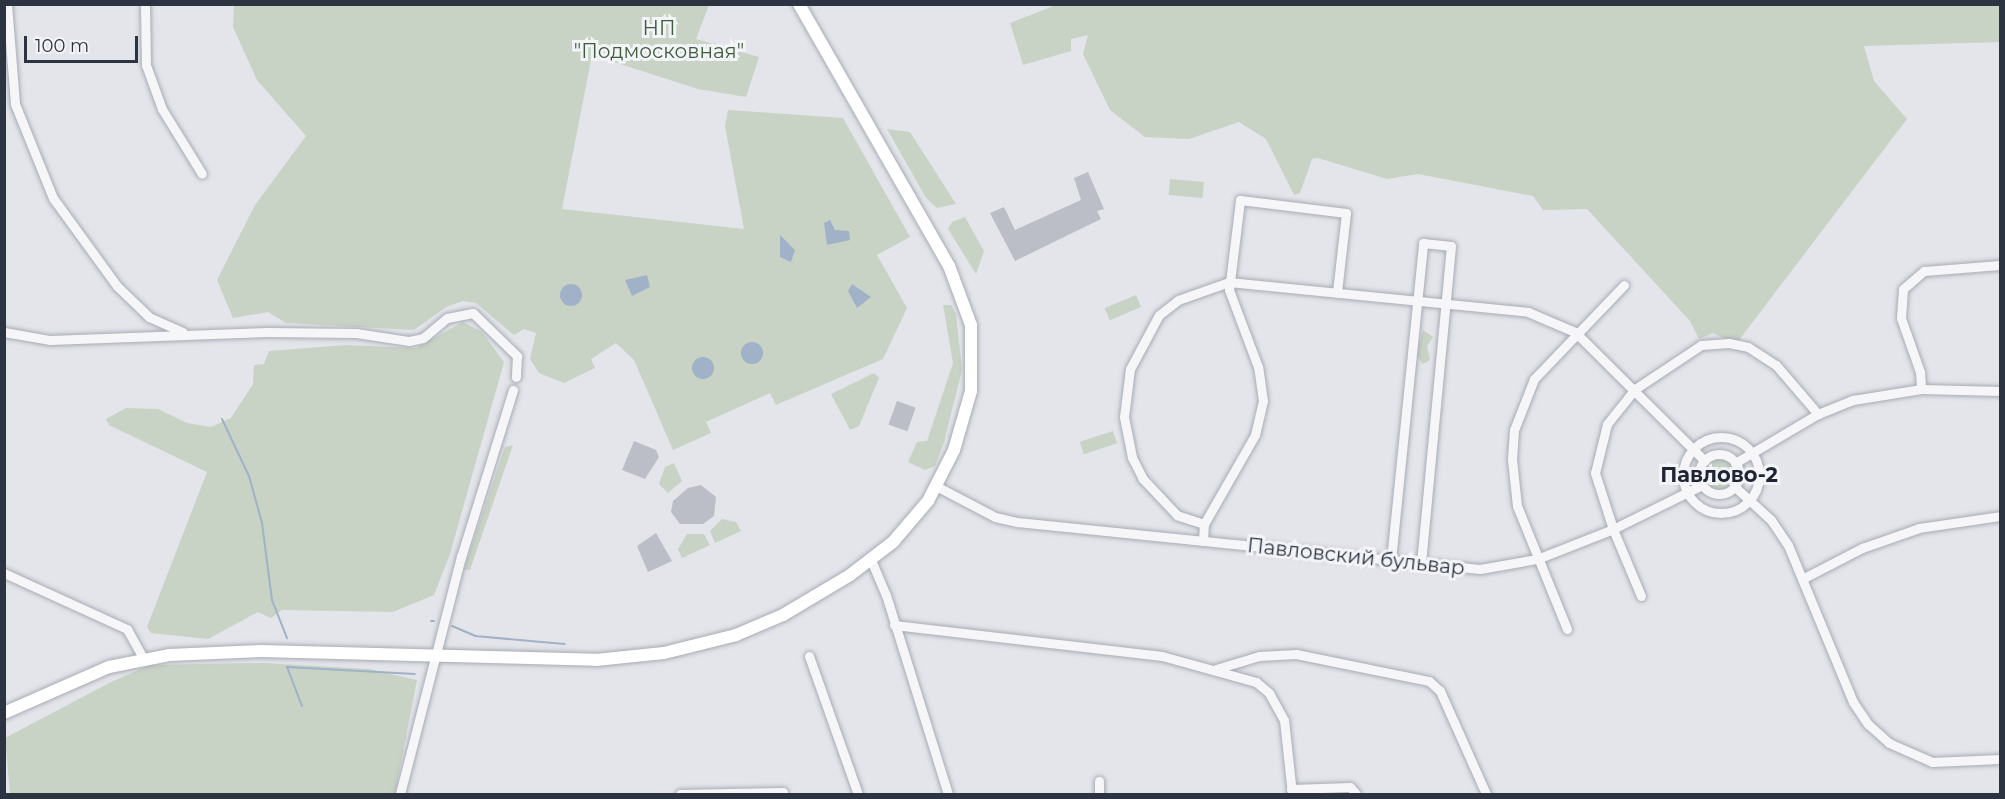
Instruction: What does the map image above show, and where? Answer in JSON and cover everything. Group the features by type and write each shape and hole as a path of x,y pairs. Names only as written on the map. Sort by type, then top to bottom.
{"main road":[{"path":"4,713 73,681 143,658 206,652 596,660 664,653 767,622 817,597 871,560 911,524 938,487 954,450 971,391 973,345 968,310 948,266 799,4"}],"street":[{"path":"7,4 15,104 53,198 117,286 149,317 186,333"},
{"path":"145,4 146,65 174,133 202,174"},
{"path":"1203,541 1204,524 1255,435 1263,401 1258,367 1229,282 1240,200 1346,213 1337,292"},
{"path":"1391,560 1423,243 1451,246 1421,563"},
{"path":"1921,389 1920,372 1901,318 1903,289 1924,271 2001,265"},
{"path":"1204,524 1177,515 1143,479 1132,457 1124,417 1130,369 1159,315 1187,296 1229,282 1528,312 1575,332 1635,389 1705,461"},
{"path":"1567,629 1537,559 1514,485 1514,430 1534,379 1575,332 1624,285"},
{"path":"4,332 50,340 144,339 186,333 356,333 409,342 423,338 447,318 473,313 518,356 516,377"},
{"path":"1641,596 1612,529 1595,473 1598,451 1607,424 1635,389 1701,345 1729,343 1748,347 1776,365 1818,414"},
{"path":"1736,463 1818,414 1853,400 1921,389 2001,391"},
{"path":"400,795 433,656 513,390"},
{"path":"1717,437 1730,438 1752,453 1759,477 1750,500 1730,513 1718,514 1696,505 1688,495 1683,466 1693,448 1717,437"},
{"path":"1717,455 1736,463 1739,475 1735,487 1722,494 1702,485 1700,472 1705,461 1717,455"},
{"name":"Павловский бульвар","path":"938,487 995,517 1480,569 1537,559 1688,495 1702,485"},
{"path":"1735,487 1750,500 1788,545 1853,702 1888,743 1932,762 2001,759"},
{"path":"1802,579 1863,548 1919,528 2001,516"},
{"path":"871,560 948,795"},
{"path":"4,573 127,629 143,658"},
{"path":"894,625 1162,656 1216,669 1256,682 1277,706 1288,737 1292,792 1350,787 1356,795"},
{"path":"1216,669 1275,653 1326,658 1429,681 1440,690 1486,795"},
{"path":"809,656 858,795"},
{"path":"1098,781 1099,795"},
{"path":"680,795 783,792"}],"green space":[{"path":"1058,4 2000,4 2000,42 1864,46 1874,81 1907,119 1736,344 1713,333 1699,339 1690,321 1587,209 1543,210 1533,196 1418,174 1387,179 1318,158 1312,159 1300,193 1294,195 1266,139 1239,122 1189,139 1145,137 1110,110 1083,54 1088,35 1071,39 1071,51 1023,65 1010,23"},
{"name":"НП \"Подмосковная\"","path":"234,5 709,5 696,39 759,57 746,97 698,89 592,55 562,209 744,229 725,126 728,110 843,118 910,237 877,255 907,308 883,359 776,405 770,393 706,422 711,433 673,450 634,360 616,343 591,359 595,368 564,383 539,373 530,359 536,333 524,329 514,335 476,303 463,301 446,307 414,330 286,323 268,312 233,318 217,280 255,205 306,136 257,80 233,27"},
{"path":"887,129 910,132 956,204 937,208 926,198"},
{"path":"1170,179 1204,182 1202,198 1169,195"},
{"path":"965,217 984,251 976,274 948,229 952,222"},
{"path":"1136,295 1141,307 1110,320 1105,308"},
{"path":"943,305 951,305 956,314 962,370 944,442 935,466 925,470 908,462 917,442 927,441 953,363"},
{"path":"463,322 482,332 504,362 450,554 434,595 393,612 282,610 271,618 258,612 208,639 151,633 147,627 207,472 109,425 106,419 126,408 158,409 187,423 211,427 231,418 253,384 254,365 264,364 269,351 346,345 416,348"},
{"path":"1423,330 1433,337 1427,346 1430,360 1423,364 1416,356"},
{"path":"874,373 879,378 859,426 850,430 831,394"},
{"path":"1113,431 1117,443 1084,454 1080,442"},
{"path":"513,445 470,570 464,569 505,447"},
{"path":"1719,459 1730,464 1735,475 1730,486 1719,491 1708,486 1703,475 1708,464"},
{"path":"674,463 682,481 668,493 659,484 665,467"},
{"path":"722,519 736,522 741,531 715,543 710,531"},
{"path":"687,534 704,534 710,545 682,558 678,549"},
{"path":"263,663 369,669 417,680 395,794 10,794 5,738 111,682 150,665"}],"water":[{"path":"830,220 835,230 849,231 850,240 827,245 824,223"},
{"path":"780,235 795,250 791,262 780,257"},
{"path":"647,275 650,287 632,296 625,280"},
{"path":"571,284 579,287 582,295 579,303 571,306 563,303 560,295 563,287"},
{"path":"852,284 871,297 857,308 848,291"},
{"path":"752,342 760,345 763,353 760,361 752,364 744,361 741,353 744,345"},
{"path":"703,357 711,360 714,368 711,376 703,379 695,376 692,368 695,360"}],"building":[{"path":"1088,172 1104,209 1097,211 1101,219 1015,261 990,213 1004,207 1015,230 1081,200 1074,178"},
{"path":"897,401 916,408 907,431 888,424"},
{"path":"634,441 656,450 659,457 645,479 622,470"},
{"path":"701,485 716,497 714,516 703,524 680,524 671,512 673,501 688,488"},
{"path":"656,533 672,561 648,572 637,546"}],"waterway":[{"path":"222,419 249,476 262,523 272,600 287,638"},
{"path":"452,626 475,636 565,644"},
{"path":"302,706 287,667 415,674"}],"district":[{"name":"Павлово-2","path":"1719,475"}]}
